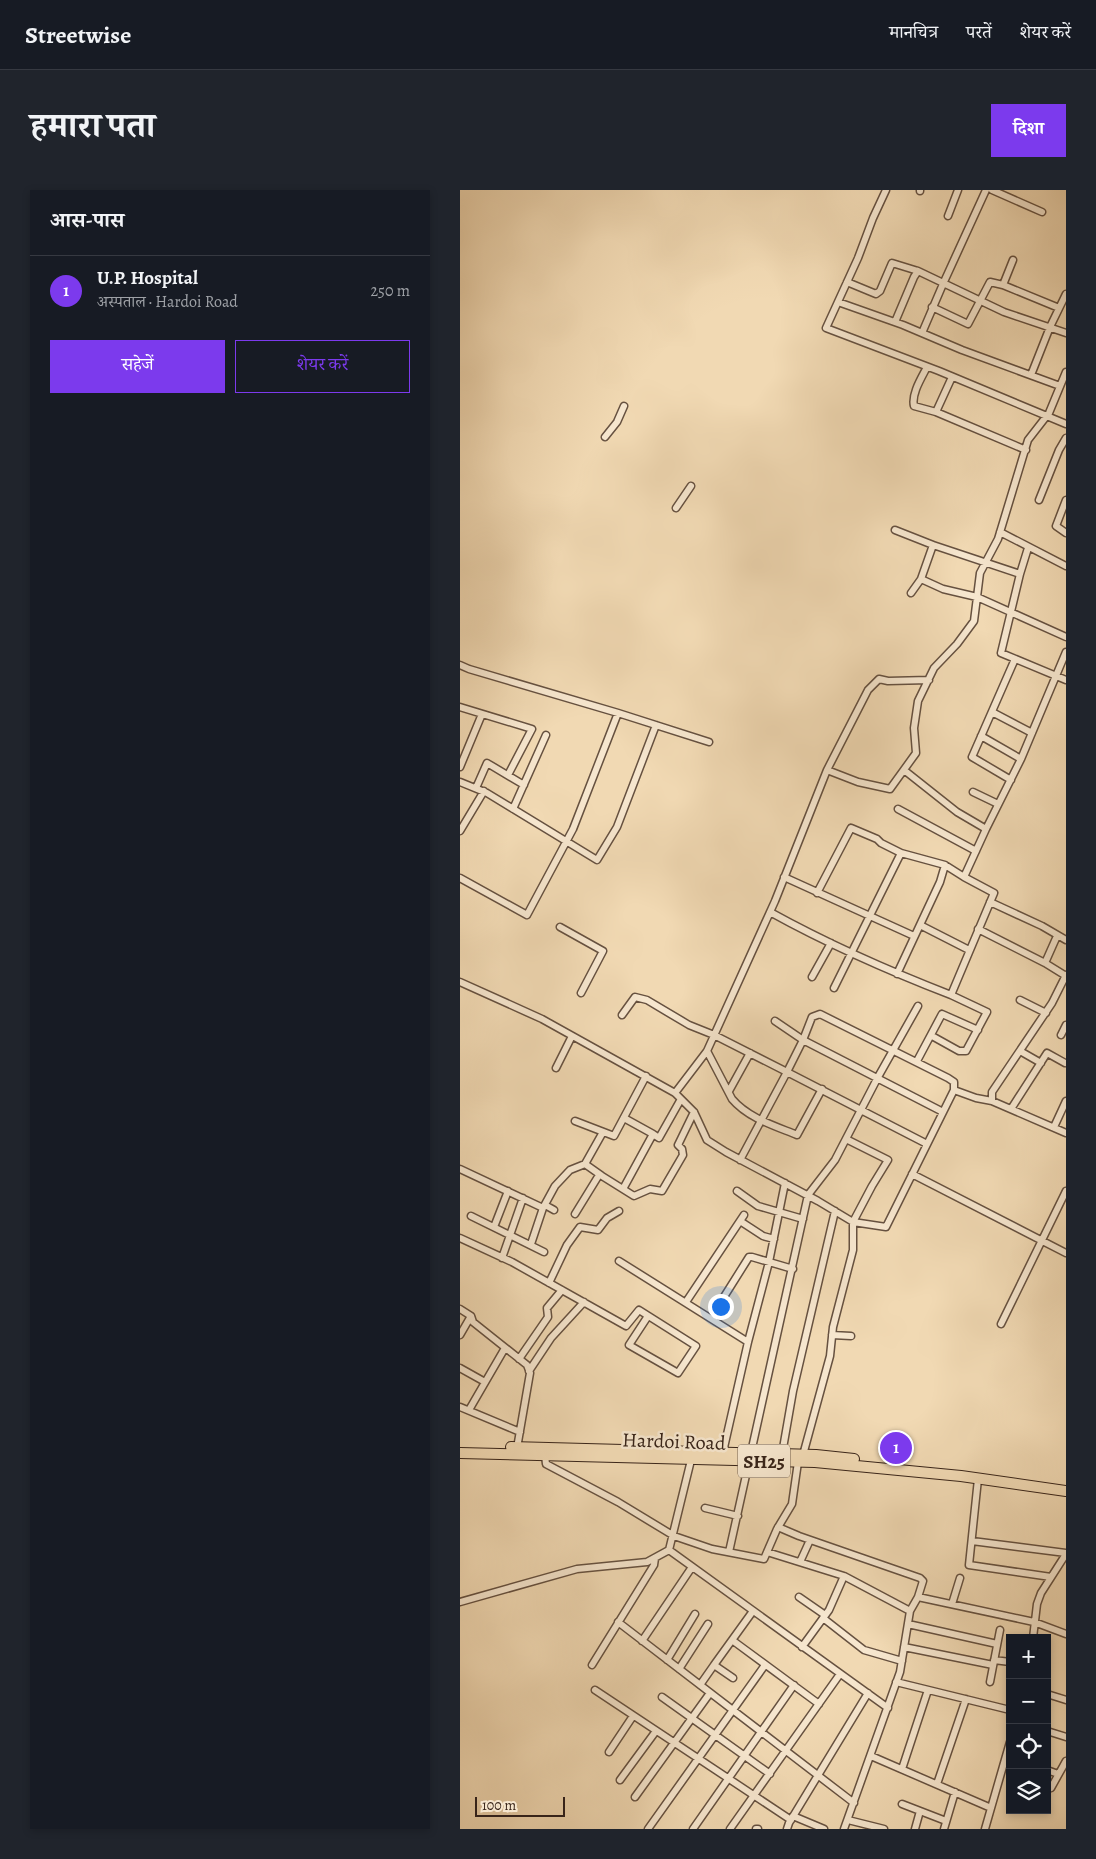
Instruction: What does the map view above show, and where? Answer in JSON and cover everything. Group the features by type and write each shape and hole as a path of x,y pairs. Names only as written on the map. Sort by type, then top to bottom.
{"main road":[{"name":"Hardoi Road","path":"460,1446 545,1455 692,1455 723,1452 750,1457 782,1454 800,1458 1066,1491"},
{"name":"Hardoi Road","path":"460,1452 517,1451 800,1458 962,1469 1066,1484"}],"street":[{"path":"886,190 826,328 1066,424"},
{"path":"948,216 958,190"},
{"path":"922,333 942,284 986,190"},
{"path":"992,190 1042,212"},
{"path":"1002,285 1012,260"},
{"path":"847,282 876,294 880,291 892,263 918,271 1004,312 1066,333"},
{"path":"895,322 918,271"},
{"path":"932,307 968,324 990,282 1059,308"},
{"path":"1031,375 1050,327 1066,294"},
{"path":"838,302 1060,386"},
{"path":"927,367 913,403 919,408 936,412 1026,450"},
{"path":"826,770 858,782 890,789 916,753 914,728 918,700 934,668 957,644 974,621 980,573 1000,532 1028,440 1046,417 1066,372"},
{"path":"936,412 952,377"},
{"path":"605,438 617,422 624,406"},
{"path":"1039,500 1059,450 1066,438"},
{"path":"676,508 691,486"},
{"path":"1066,500 1056,526 1066,534"},
{"path":"895,530 933,545 1020,574"},
{"path":"1000,532 1066,566"},
{"path":"911,593 921,579 933,545"},
{"path":"1028,548 1001,653 1066,680"},
{"path":"921,579 944,589 977,597 1066,635"},
{"path":"964,877 1021,759 1066,652"},
{"path":"1011,780 972,757 1015,659"},
{"path":"460,665 709,742"},
{"path":"675,1092 707,1051 770,912 826,770 854,720 868,690 878,679 888,681 929,680"},
{"path":"460,707 532,729 508,775"},
{"path":"992,712 1032,733"},
{"path":"460,878 527,915 566,841 590,789 618,713"},
{"path":"460,767 482,714"},
{"path":"460,782 484,791 597,860 618,827 656,725"},
{"path":"513,809 546,734"},
{"path":"981,736 1021,759"},
{"path":"476,788 487,763 524,785"},
{"path":"904,770 957,812 986,829"},
{"path":"460,831 484,791"},
{"path":"973,792 998,804"},
{"path":"898,809 976,851"},
{"path":"817,893 850,828 877,839 901,853 945,865 994,893 950,995"},
{"path":"834,988 901,853"},
{"path":"897,974 940,882 945,865"},
{"path":"784,877 914,936"},
{"path":"990,902 1042,926 1066,940"},
{"path":"770,912 897,974 987,1012 966,1052 959,1051 932,1036"},
{"path":"920,926 969,950"},
{"path":"560,927 603,951 581,993"},
{"path":"978,929 1066,976 1046,1013 992,1092 992,1101"},
{"path":"1045,964 1057,936"},
{"path":"812,977 831,943"},
{"path":"460,982 542,1019 675,1092 694,1112 707,1140 740,1160 853,1222 886,1227 954,1090 954,1082 917,1061 820,1014 812,1017 787,1072 740,1160"},
{"path":"622,1015 635,998 647,1000 689,1025 714,1035 862,1109 927,1144"},
{"path":"1020,1000 1046,1013"},
{"path":"729,1552 808,1196 836,1160 918,1006"},
{"path":"917,1061 932,1036 942,1014 978,1030"},
{"path":"774,1021 803,1040 943,1112"},
{"path":"1061,1035 1066,1025"},
{"path":"556,1068 572,1036"},
{"path":"707,1051 738,1105 761,1120 797,1136 822,1089"},
{"path":"1020,1051 1041,1063"},
{"path":"729,1091 750,1053"},
{"path":"1011,1109 1048,1053 1065,1063"},
{"path":"575,1121 614,1136 646,1076"},
{"path":"954,1090 976,1098 992,1101 1066,1133"},
{"path":"624,1118 659,1138 681,1099"},
{"path":"1054,1127 1066,1101"},
{"path":"585,1164 634,1196 650,1189 662,1191 683,1154 682,1148 678,1145 694,1112"},
{"path":"531,1244 544,1206 555,1186 570,1170 585,1164 603,1132"},
{"path":"623,1190 653,1134"},
{"path":"545,1455 546,1464 618,1502 674,1536 712,1549 764,1559 778,1527 792,1504 800,1458 830,1356 832,1335 852,1250 853,1222 888,1160 846,1139"},
{"path":"460,1169 522,1198 554,1210"},
{"path":"912,1174 1066,1253"},
{"path":"575,1214 600,1175"},
{"path":"723,1452 748,1342 769,1262 785,1183"},
{"path":"494,1227 508,1191"},
{"path":"737,1191 758,1206 803,1219"},
{"path":"1001,1324 1066,1192"},
{"path":"502,1258 522,1198"},
{"path":"549,1283 567,1245 580,1227 598,1230 607,1218 619,1211"},
{"path":"782,1454 793,1391 835,1211"},
{"path":"686,1302 744,1215"},
{"path":"471,1216 544,1252"},
{"path":"740,1221 762,1236 774,1239"},
{"path":"460,1238 502,1258 626,1326 639,1310 696,1346 678,1373 629,1345 648,1316"},
{"path":"722,1300 749,1257 793,1269"},
{"path":"619,1261 748,1342"},
{"path":"519,1358 548,1317 547,1308 562,1290"},
{"path":"517,1451 529,1371 551,1338 584,1302"},
{"path":"460,1309 471,1316 473,1322 527,1365 529,1371"},
{"path":"460,1336 471,1316"},
{"path":"832,1335 851,1336"},
{"path":"468,1410 505,1348"},
{"path":"460,1368 485,1382"},
{"path":"460,1406 520,1432"},
{"path":"460,1602 577,1569 647,1562 669,1550 674,1536 692,1455"},
{"path":"978,1479 969,1565 1051,1577"},
{"path":"705,1508 738,1516"},
{"path":"778,1527 920,1578 923,1581 910,1611 902,1661 888,1708 844,1829"},
{"path":"800,1562 810,1540"},
{"path":"972,1541 1066,1553 1039,1598 1032,1634"},
{"path":"669,1550 888,1708"},
{"path":"767,1552 844,1576 910,1611"},
{"path":"592,1665 654,1565 655,1558"},
{"path":"642,1641 692,1567"},
{"path":"802,1647 824,1616 844,1576"},
{"path":"952,1604 960,1578"},
{"path":"918,1596 1034,1622 1066,1634"},
{"path":"799,1597 864,1650 902,1661"},
{"path":"700,1685 753,1611"},
{"path":"667,1660 695,1614"},
{"path":"618,1622 854,1803"},
{"path":"679,1669 708,1624"},
{"path":"908,1624 997,1644"},
{"path":"990,1682 1000,1630"},
{"path":"732,1640 819,1704"},
{"path":"904,1647 994,1663 1006,1662"},
{"path":"714,1664 733,1678"},
{"path":"648,1829 765,1664"},
{"path":"730,1829 840,1674"},
{"path":"896,1682 1006,1709"},
{"path":"693,1829 794,1685"},
{"path":"595,1690 754,1796 792,1818 824,1829"},
{"path":"902,1770 928,1690"},
{"path":"635,1797 710,1693"},
{"path":"787,1829 868,1693"},
{"path":"1051,1695 1066,1700"},
{"path":"662,1697 770,1774"},
{"path":"937,1784 966,1699"},
{"path":"609,1752 633,1716"},
{"path":"620,1780 656,1731"},
{"path":"1051,1732 1066,1738"},
{"path":"871,1756 991,1808"},
{"path":"1051,1788 1066,1762"},
{"path":"985,1829 1006,1763"},
{"path":"1051,1771 1058,1774"},
{"path":"944,1829 955,1792"},
{"path":"902,1804 946,1821"},
{"path":"915,1829 920,1810"},
{"path":"848,1820 884,1829"}],"place":[{"name":"U.P. Hospital","path":"896,1448"}]}
